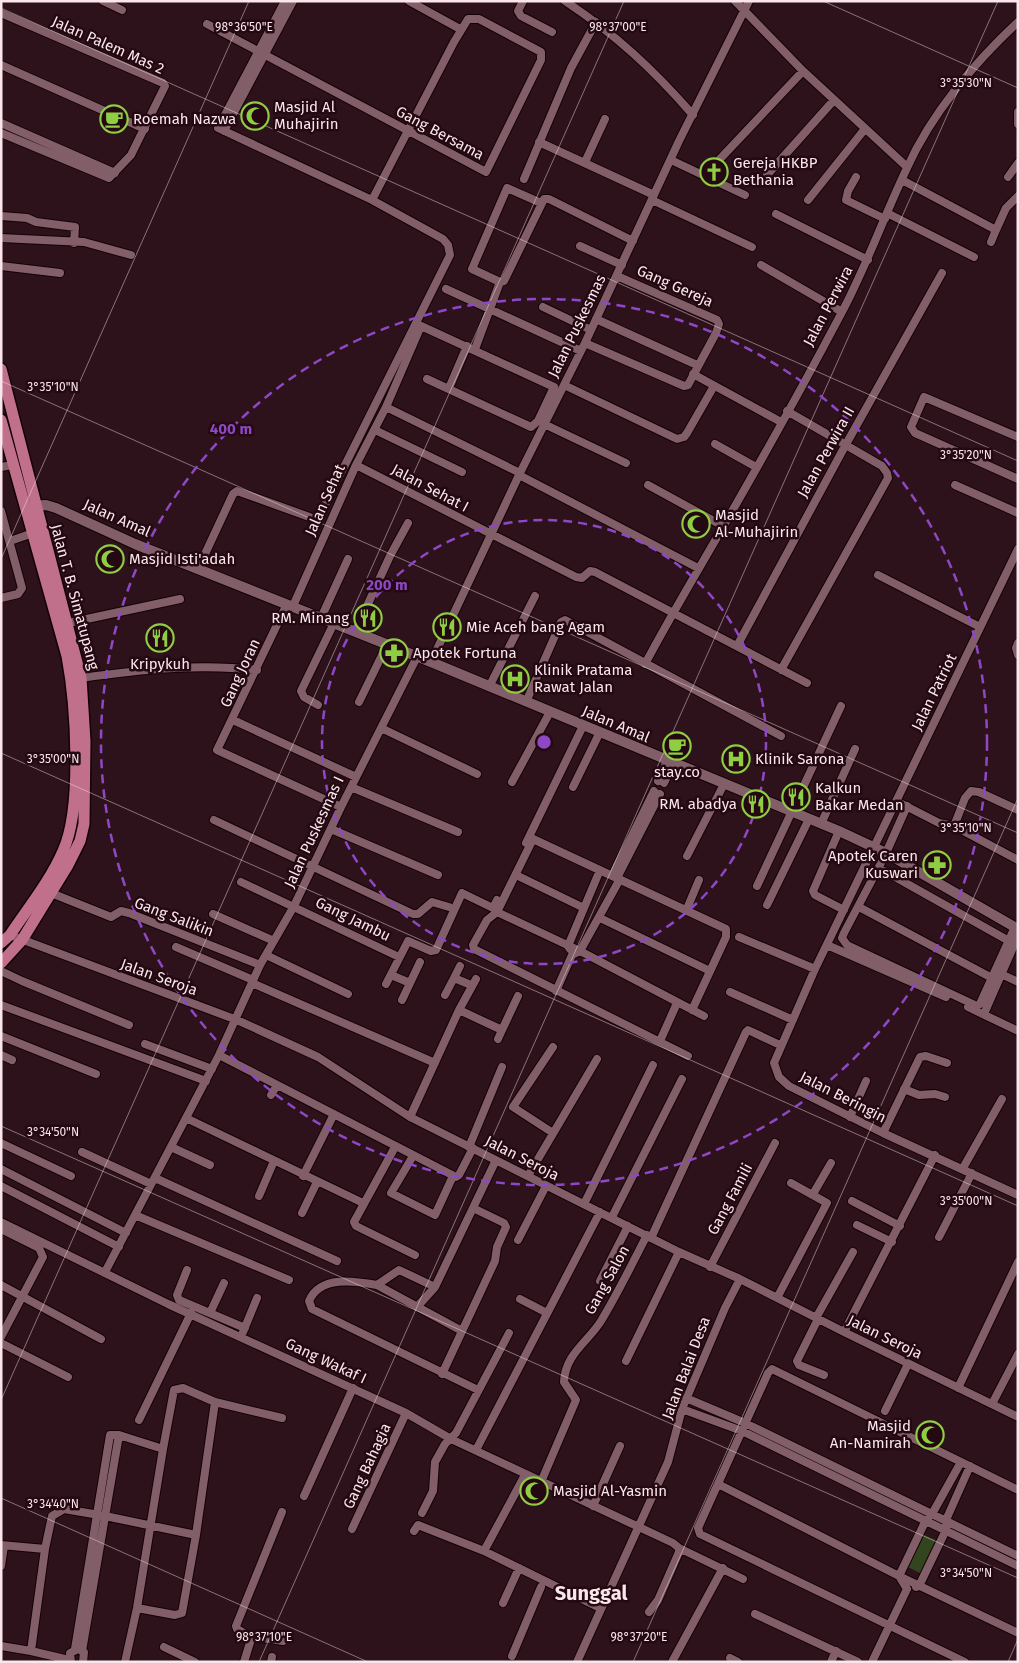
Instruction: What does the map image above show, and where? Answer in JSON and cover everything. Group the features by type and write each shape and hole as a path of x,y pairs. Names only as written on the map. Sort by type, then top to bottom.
{"main road":[{"name":"Jalan T. B. Simatupang","path":"1,369 73,690 84,824 80,841 52,893 22,940 1,963"},
{"name":"Jalan T. B. Simatupang","path":"1,420 7,466 31,505"},
{"name":"Jalan T. B. Simatupang","path":"1,943 10,935 63,852 71,829 80,759 81,678 68,623 37,532"}],"street":[{"path":"103,1 122,10"},
{"path":"198,569 233,494 237,492 315,519 321,513 450,254 448,245 443,239 372,200 224,131 239,96 282,13 285,1"},
{"path":"282,13 293,1"},
{"path":"372,200 460,29 409,1"},
{"path":"523,1 518,11 521,16 552,32"},
{"path":"564,1 596,22 655,72 692,115"},
{"path":"735,1 802,72 907,167"},
{"name":"Jalan Puskesmas","path":"431,662 560,387 585,343 692,115 749,1"},
{"name":"Jalan Palem Mas 2","path":"1,13 163,83 165,86 131,155 115,173"},
{"name":"Gang Bersama","path":"207,24 483,172 489,170 542,54 479,19 468,19 460,29"},
{"path":"524,179 572,68 596,22"},
{"name":"Jalan Perwira","path":"646,664 672,613 723,526 842,312 868,260 907,167 951,95 984,55 1017,26"},
{"path":"1,65 144,130"},
{"path":"719,160 802,72"},
{"path":"767,175 834,100"},
{"path":"1018,112 1018,124"},
{"path":"585,162 606,119"},
{"path":"1,123 115,173 107,179 1,133"},
{"path":"808,200 864,130"},
{"path":"539,142 585,162 752,247"},
{"path":"671,160 745,195"},
{"path":"1008,177 1018,163"},
{"path":"856,177 848,191 846,200 886,216 974,257"},
{"path":"902,180 996,230"},
{"path":"500,282 476,272 472,267 506,190 510,188 541,203"},
{"path":"991,242 1006,208 1018,196"},
{"path":"475,350 500,282 505,278 541,203 548,199 633,241"},
{"path":"776,214 868,260"},
{"path":"1,216 27,218 36,222 75,228 74,243"},
{"path":"1,238 84,242 131,255"},
{"path":"580,246 622,265"},
{"path":"761,265 842,312"},
{"path":"1,266 60,273"},
{"name":"Jalan Perwira II","path":"737,646 845,446 942,273"},
{"name":"Gang Gereja","path":"617,276 716,320 720,324 697,365"},
{"path":"446,289 581,351"},
{"path":"543,307 591,330"},
{"path":"585,343 682,386 688,385 697,365 596,319"},
{"name":"Jalan Sehat","path":"290,605 356,465 386,407 422,326 466,346"},
{"path":"449,388 466,346 677,439 684,437 714,386"},
{"path":"693,374 781,422"},
{"path":"427,379 531,427 538,420 560,387"},
{"path":"1018,437 924,396 911,427 915,433 1018,479"},
{"path":"386,407 520,474 698,568"},
{"path":"781,670 888,478 888,473 882,466 787,411"},
{"path":"544,424 626,463"},
{"path":"375,430 462,472"},
{"path":"715,444 756,467"},
{"name":"Jalan Sehat I","path":"356,465 576,577 582,578 590,571 595,572 806,683"},
{"path":"648,485 723,526"},
{"path":"955,485 1018,513"},
{"name":"Jalan Amal","path":"31,505 56,508 135,544 431,662 670,763 874,846 882,860 1017,931"},
{"path":"1,511 22,588 18,594 1,598"},
{"path":"355,632 390,556 408,523"},
{"path":"10,541 37,532"},
{"name":"Jalan Patriot","path":"874,846 1018,549"},
{"path":"321,618 348,559"},
{"path":"878,575 980,627"},
{"path":"489,687 535,596"},
{"path":"68,623 180,599"},
{"name":"Gang Joran","path":"290,605 256,670 217,752 341,807"},
{"path":"526,702 564,620 780,736"},
{"path":"318,705 304,697 301,691 334,623"},
{"path":"1018,643 1016,648 1018,655"},
{"path":"358,702 386,645"},
{"name":"Jalan Puskesmas I","path":"105,1272 237,1020 260,965 294,906 341,807 417,657"},
{"path":"81,678 133,671 198,667 256,670"},
{"path":"757,886 841,706"},
{"path":"512,782 550,712"},
{"path":"233,720 356,777"},
{"path":"386,984 409,941 435,951 462,893 493,908 583,726"},
{"path":"381,728 477,774"},
{"path":"573,787 600,732"},
{"path":"821,824 855,749"},
{"path":"661,782 670,763"},
{"path":"687,856 724,784"},
{"path":"351,788 458,832"},
{"path":"954,826 965,798 971,791 979,792 1018,810"},
{"path":"556,991 572,955 580,951 600,918 616,878 656,792"},
{"path":"896,801 939,823 954,826 1018,860"},
{"path":"907,806 859,907 842,938 847,944 975,1006 980,1004 1009,940 1017,931"},
{"path":"767,905 808,819"},
{"path":"214,820 413,914 418,914 431,903 449,907"},
{"path":"331,829 438,875"},
{"path":"839,831 813,891 815,895 844,910"},
{"path":"688,1056 474,949 473,945 487,920 497,912 534,839 726,929 728,933 692,1010"},
{"name":"Jalan Beringin","path":"874,846 780,1044 774,1063 779,1078 790,1086 883,1133 935,1155 1018,1195"},
{"path":"882,860 1009,940"},
{"path":"572,955 568,946 600,870"},
{"path":"516,875 584,908"},
{"path":"686,911 699,880"},
{"name":"Gang Jambu","path":"241,882 399,957"},
{"name":"Gang Salikin","path":"52,893 112,917 121,911 129,913 260,965"},
{"path":"859,907 992,978"},
{"path":"497,912 580,951 704,1016"},
{"path":"213,914 274,941"},
{"path":"600,918 710,971"},
{"path":"984,1014 1017,931"},
{"name":"Jalan Seroja","path":"10,935 237,1020 318,1058 410,1117 679,1252 740,1279 817,1319 1018,1417"},
{"path":"739,937 815,969"},
{"path":"827,945 984,1014 1018,1031"},
{"path":"176,947 436,1063"},
{"path":"266,955 348,994"},
{"path":"402,1000 420,962"},
{"path":"445,995 460,966"},
{"path":"1,971 129,1025"},
{"path":"1001,974 1018,982"},
{"path":"391,975 410,984"},
{"path":"410,1117 459,1010 474,982 454,978"},
{"path":"730,992 792,1020"},
{"path":"498,1039 518,996"},
{"path":"660,1041 677,1003"},
{"path":"1,1006 206,1081"},
{"path":"459,1010 502,1030"},
{"name":"Gang Salon","path":"541,1482 576,1400 565,1385 568,1366 575,1351 600,1323 649,1236 746,1032 748,1030 780,1044"},
{"path":"1,1036 96,1074"},
{"path":"145,1044 212,1069"},
{"path":"553,1047 513,1107 553,1133"},
{"path":"1,1055 12,1060"},
{"path":"219,1055 453,1176 459,1176 502,1067"},
{"path":"883,1133 920,1057 926,1056 947,1063"},
{"path":"528,1176 597,1059"},
{"path":"584,1204 653,1065"},
{"path":"612,1217 682,1079"},
{"path":"850,1116 866,1081"},
{"path":"271,1095 277,1084"},
{"path":"904,1089 919,1095 936,1094 945,1097"},
{"path":"963,1168 1002,1099"},
{"path":"303,1176 334,1114"},
{"path":"186,1118 303,1176 363,1203"},
{"path":"1,1143 71,1176"},
{"name":"Gang Famili","path":"710,1266 775,1144"},
{"path":"171,1147 210,1165"},
{"path":"395,1147 354,1220 355,1225 415,1255"},
{"path":"82,1152 337,1261"},
{"path":"844,1332 892,1242 935,1155"},
{"path":"413,1156 390,1193 399,1198 435,1215 453,1176"},
{"path":"417,1307 435,1287 475,1208 496,1160"},
{"path":"259,1196 274,1162"},
{"path":"813,1194 831,1163"},
{"path":"1,1169 126,1232"},
{"path":"939,1237 972,1173"},
{"path":"302,1213 317,1182"},
{"path":"777,1298 827,1204 813,1194 790,1183"},
{"path":"1,1186 119,1247"},
{"path":"518,1240 546,1186"},
{"path":"852,1201 900,1226"},
{"path":"442,1374 495,1261 497,1247 506,1226 504,1223 475,1208"},
{"path":"476,1450 600,1212"},
{"path":"135,1215 290,1280"},
{"name":"Gang Wakaf I","path":"1,1222 168,1304 242,1336 406,1413 451,1439 639,1527 743,1579"},
{"path":"857,1225 892,1242"},
{"path":"600,1281 628,1226"},
{"path":"1,1229 39,1248 42,1254 42,1260 1,1337"},
{"path":"626,1361 679,1252"},
{"path":"824,1375 799,1365 797,1361 853,1252"},
{"path":"958,1388 1018,1262"},
{"path":"187,1270 177,1298 245,1328"},
{"path":"377,1285 399,1270 435,1287"},
{"name":"Jalan Balai Desa","path":"577,1662 668,1462 686,1398 740,1279"},
{"path":"462,1331 377,1285 357,1281 329,1283 312,1295 309,1306 442,1374 478,1390"},
{"path":"210,1313 224,1282"},
{"path":"1,1285 101,1339"},
{"path":"242,1336 256,1298"},
{"path":"520,1299 548,1313"},
{"path":"139,1420 191,1313"},
{"path":"422,1513 433,1491 435,1462 445,1444 451,1439 509,1333"},
{"path":"1,1343 68,1377"},
{"path":"992,1404 1018,1354"},
{"path":"885,1411 908,1364"},
{"path":"965,1662 698,1532 698,1528 768,1373 774,1369 1018,1490"},
{"path":"124,1662 136,1608 174,1390 182,1388 215,1402 282,1418"},
{"path":"304,1496 324,1447 353,1388"},
{"path":"686,1398 746,1423 834,1472 1018,1566"},
{"path":"136,1608 175,1616 182,1613 196,1535 215,1402"},
{"path":"682,1409 742,1431 946,1520 1018,1556"},
{"name":"Gang Bahagia","path":"352,1530 406,1413"},
{"path":"84,1662 85,1657 79,1650 96,1515 109,1438 111,1434 120,1435 163,1449"},
{"path":"79,1650 120,1435"},
{"path":"593,1506 620,1446"},
{"path":"899,1576 926,1520 932,1514 962,1462"},
{"path":"919,1586 946,1530 946,1520 970,1466"},
{"path":"484,1551 525,1475"},
{"path":"718,1484 919,1586 1018,1633"},
{"path":"31,1651 45,1549 51,1519 56,1512 64,1509 196,1535"},
{"path":"282,1512 236,1626 237,1629 252,1636 283,1641"},
{"path":"414,1531 418,1525 484,1551 600,1608"},
{"path":"1,1566 3,1546 45,1549"},
{"path":"649,1612 661,1593 679,1548"},
{"path":"503,1603 519,1568"},
{"path":"672,1662 723,1568"},
{"path":"899,1576 907,1588"},
{"path":"907,1588 919,1586"},
{"path":"512,1656 541,1587"},
{"path":"872,1662 907,1588"},
{"path":"755,1614 858,1662"},
{"path":"244,1662 252,1636"},
{"path":"1,1646 70,1661 70,1653 79,1650"},
{"path":"164,1647 195,1662"},
{"path":"831,1662 836,1651"},
{"path":"730,1658 738,1662"}],"green space":[{"path":"922,1534 940,1542 924,1575 906,1566"}],"place":[{"name":"Masjid Al Muhajirin","path":"255,116"},
{"name":"Roemah Nazwa","path":"114,119"},
{"name":"Gereja HKBP Bethania","path":"714,172"},
{"name":"Masjid Al-Muhajirin","path":"696,524"},
{"name":"Masjid Isti'adah","path":"110,559"},
{"name":"RM. Minang","path":"368,618"},
{"name":"Mie Aceh bang Agam","path":"447,627"},
{"name":"Kripykuh","path":"160,638"},
{"name":"Apotek Fortuna","path":"394,653"},
{"name":"Klinik Pratama Rawat Jalan","path":"515,679"},
{"name":"stay.co","path":"677,746"},
{"name":"Klinik Sarona","path":"736,759"},
{"name":"Kalkun Bakar Medan","path":"796,797"},
{"name":"RM. abadya","path":"756,804"},
{"name":"Apotek Caren Kuswari","path":"937,865"},
{"name":"Masjid An-Namirah","path":"930,1435"},
{"name":"Masjid Al-Yasmin","path":"534,1491"}],"district":[{"name":"Sunggal","path":"591,1593"}]}
